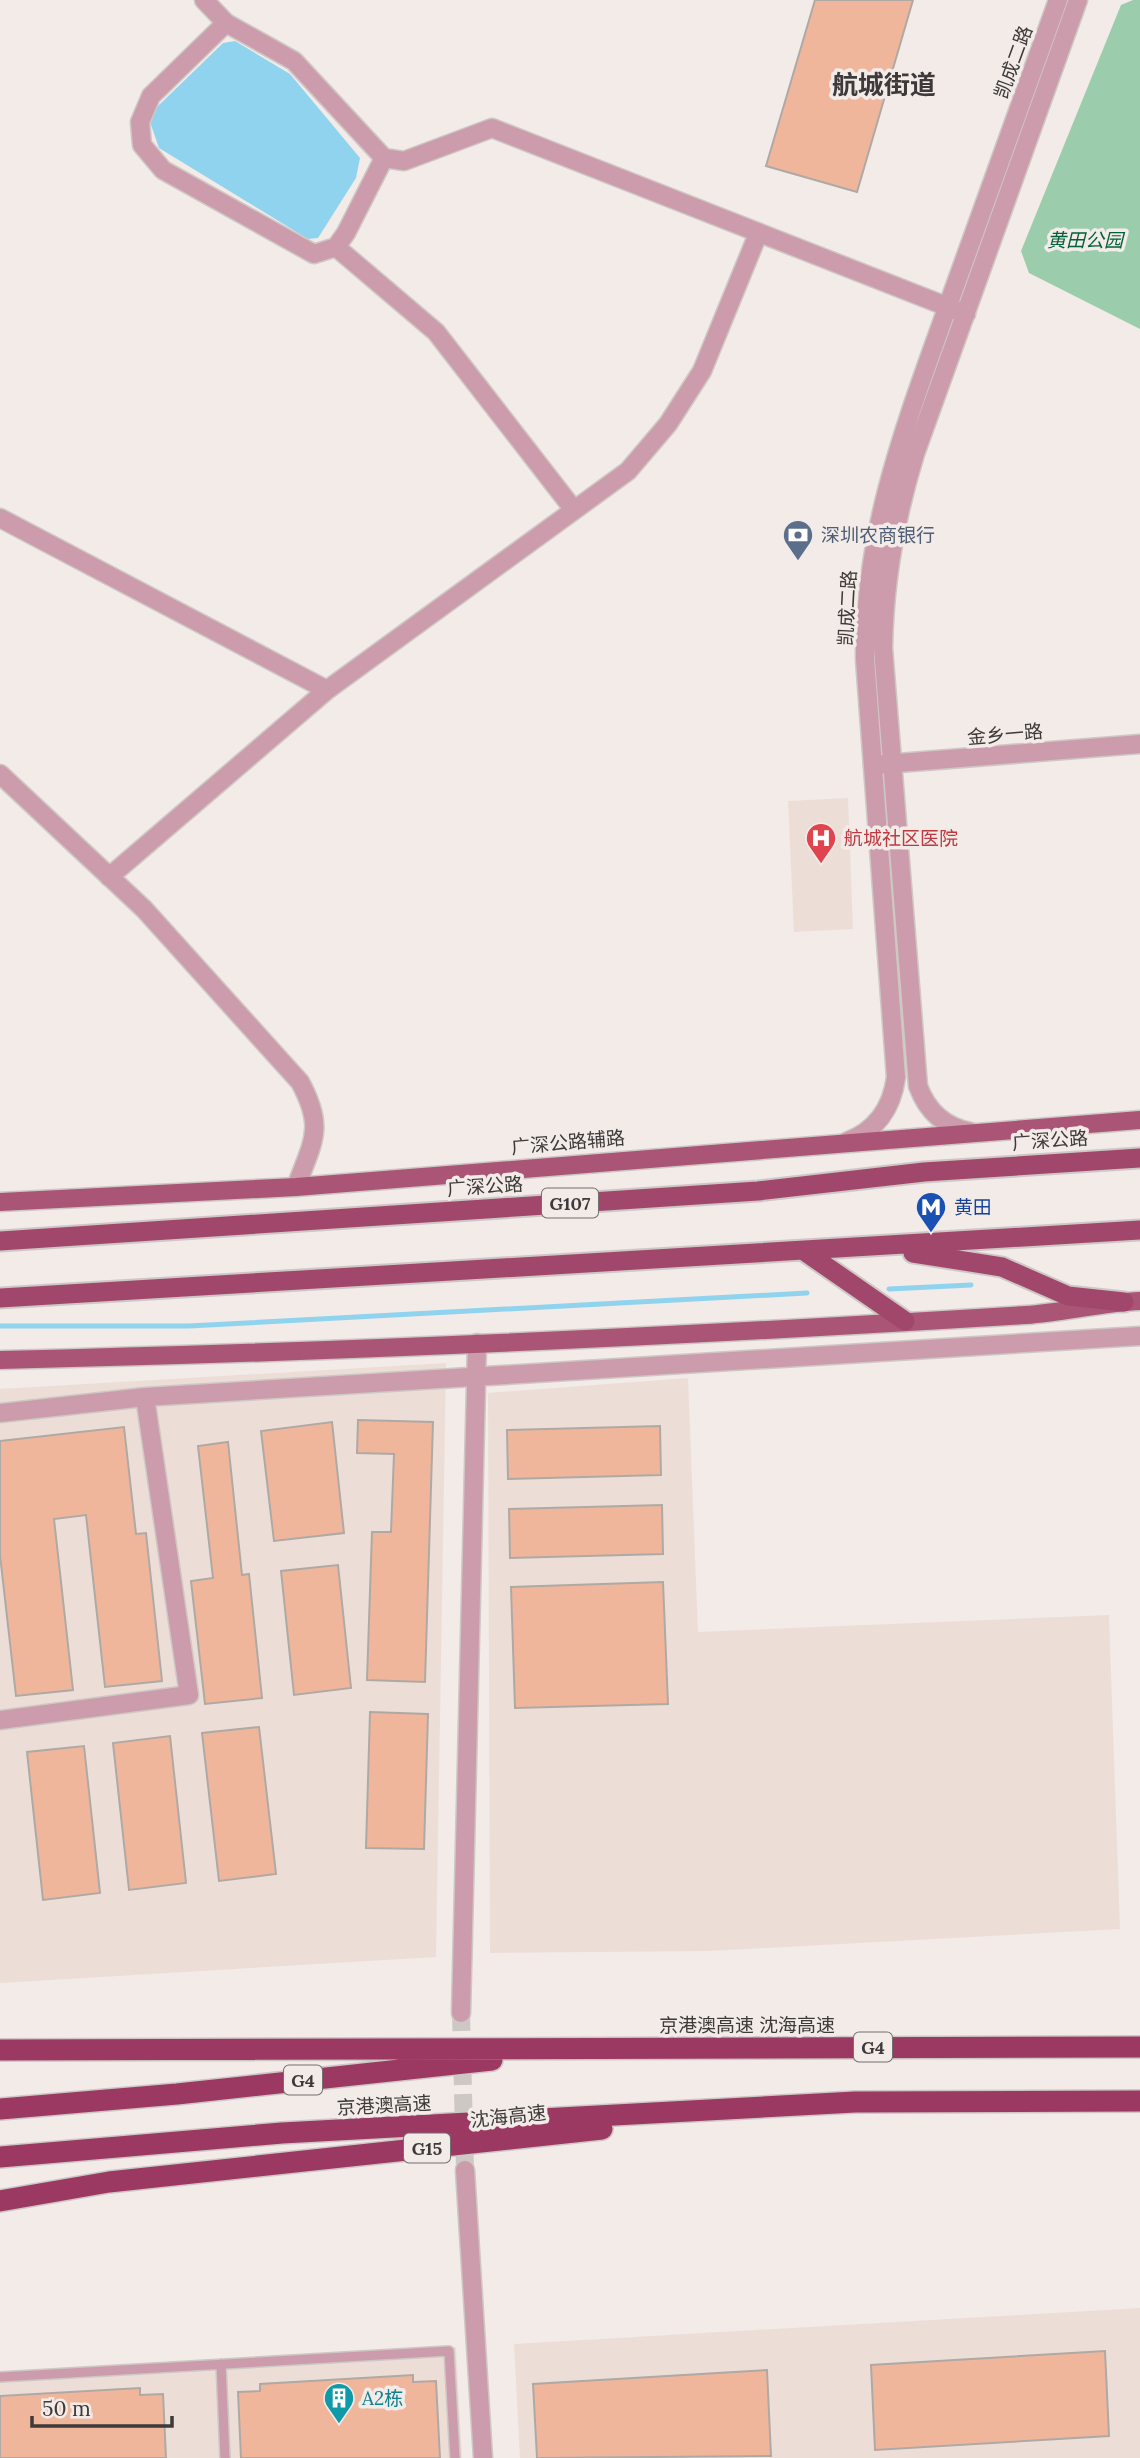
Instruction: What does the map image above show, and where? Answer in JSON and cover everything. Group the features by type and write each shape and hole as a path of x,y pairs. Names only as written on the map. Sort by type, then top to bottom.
{"highway":[{"name":"广深公路","path":"0,1241 758,1191 924,1172 1140,1158"},
{"path":"0,1298 1140,1230"},
{"path":"859,1248 987,1263 1018,1273 1068,1296 1132,1301"},
{"path":"804,1251 905,1321"},
{"path":"0,2050 605,2047"},
{"name":"京港澳高速 沈海高速","path":"605,2047 1140,2047"},
{"name":"京港澳高速","path":"0,2109 177,2094 605,2047"},
{"path":"855,2102 1140,2101"},
{"name":"京港澳高速","path":"0,2157 282,2133 855,2102"},
{"name":"沈海高速","path":"0,2201 110,2182 855,2102"}],"main road":[{"name":"广深公路辅路","path":"0,1202 296,1187 1140,1120"},
{"path":"0,1360 477,1343 905,1321 1060,1312 1132,1301"}],"street":[{"path":"204,0 226,23 294,61 384,158 404,161 492,128 966,314"},
{"name":"凯成二路","path":"846,1142 865,1133 879,1121 892,1096 896,1077 865,623 872,551 898,447 1058,0"},
{"name":"凯成二路","path":"971,1132 942,1121 927,1105 918,1086 883,648 889,555 915,454 1078,0"},
{"path":"226,23 151,96 140,121 142,145 163,170 314,254 335,247 384,158"},
{"path":"109,877 327,690 628,471 668,424 702,371 758,234"},
{"path":"335,247 436,332 574,510"},
{"path":"0,518 327,690"},
{"name":"金乡一路","path":"873,765 1140,744"},
{"path":"0,774 144,909 300,1082 316,1117 314,1137 296,1187"},
{"path":"0,1413 145,1397 1140,1336"},
{"path":"461,2013 477,1343"},
{"path":"0,1720 189,1695 145,1397"},
{"path":"465,2170 483,2458"}],"lane":[{"path":"0,2377 449,2351 455,2458"},
{"path":"220,2364 225,2458"}],"shaded area":[{"name":"航城社区医院","path":"848,798 853,929 794,932 788,801"},
{"path":"446,1363 436,1957 0,1983 0,1389"},
{"path":"688,1378 698,1632 1109,1615 1120,1929 709,1951 490,1953 488,1393"},
{"path":"1140,2308 1140,2458 520,2458 514,2344"},
{"path":"456,2347 462,2458 0,2458 0,2373"}],"green space":[{"name":"黄田公园","path":"1140,0 1140,329 1029,273 1021,251 1121,5"}],"water":[{"path":"235,41 290,74 360,158 356,178 318,238 308,239 159,148 150,122 157,107 223,43"}],"building":[{"path":"815,0 913,0 857,192 766,166"},
{"path":"358,1420 433,1422 425,1682 367,1680 372,1532 391,1532 394,1454 357,1453"},
{"path":"332,1422 344,1533 274,1541 261,1431"},
{"path":"660,1426 661,1475 508,1479 507,1430"},
{"path":"124,1427 136,1534 146,1533 162,1681 105,1687 86,1515 54,1519 73,1690 16,1696 0,1555 0,1441"},
{"path":"228,1442 242,1575 249,1574 262,1698 205,1704 191,1581 213,1578 198,1446"},
{"path":"662,1505 663,1554 510,1558 509,1509"},
{"path":"338,1565 351,1688 294,1695 281,1571"},
{"path":"663,1582 668,1704 515,1708 511,1587"},
{"path":"370,1712 428,1714 424,1849 366,1848"},
{"path":"259,1727 276,1874 219,1881 202,1733"},
{"path":"170,1736 186,1883 129,1890 113,1743"},
{"path":"84,1746 100,1893 43,1900 27,1752"},
{"path":"1105,2351 1109,2436 875,2450 871,2365"},
{"path":"767,2370 771,2456 537,2458 533,2384"},
{"name":"A2栋","path":"413,2375 413,2382 436,2381 440,2458 241,2458 238,2392 260,2391 260,2384"},
{"path":"140,2388 140,2395 163,2394 166,2458 0,2458 0,2396"}],"waterway":[{"path":"889,1289 971,1285"},
{"path":"0,1326 189,1326 807,1293"}],"tunnel":[{"path":"461,2013 465,2170"}],"place":[{"name":"深圳农商银行","path":"798,562"},
{"name":"航城社区医院","path":"821,865"},
{"name":"黄田","path":"931,1234"},
{"name":"A2栋","path":"339,2425"}],"district":[{"name":"航城街道","path":"884,84"}]}
